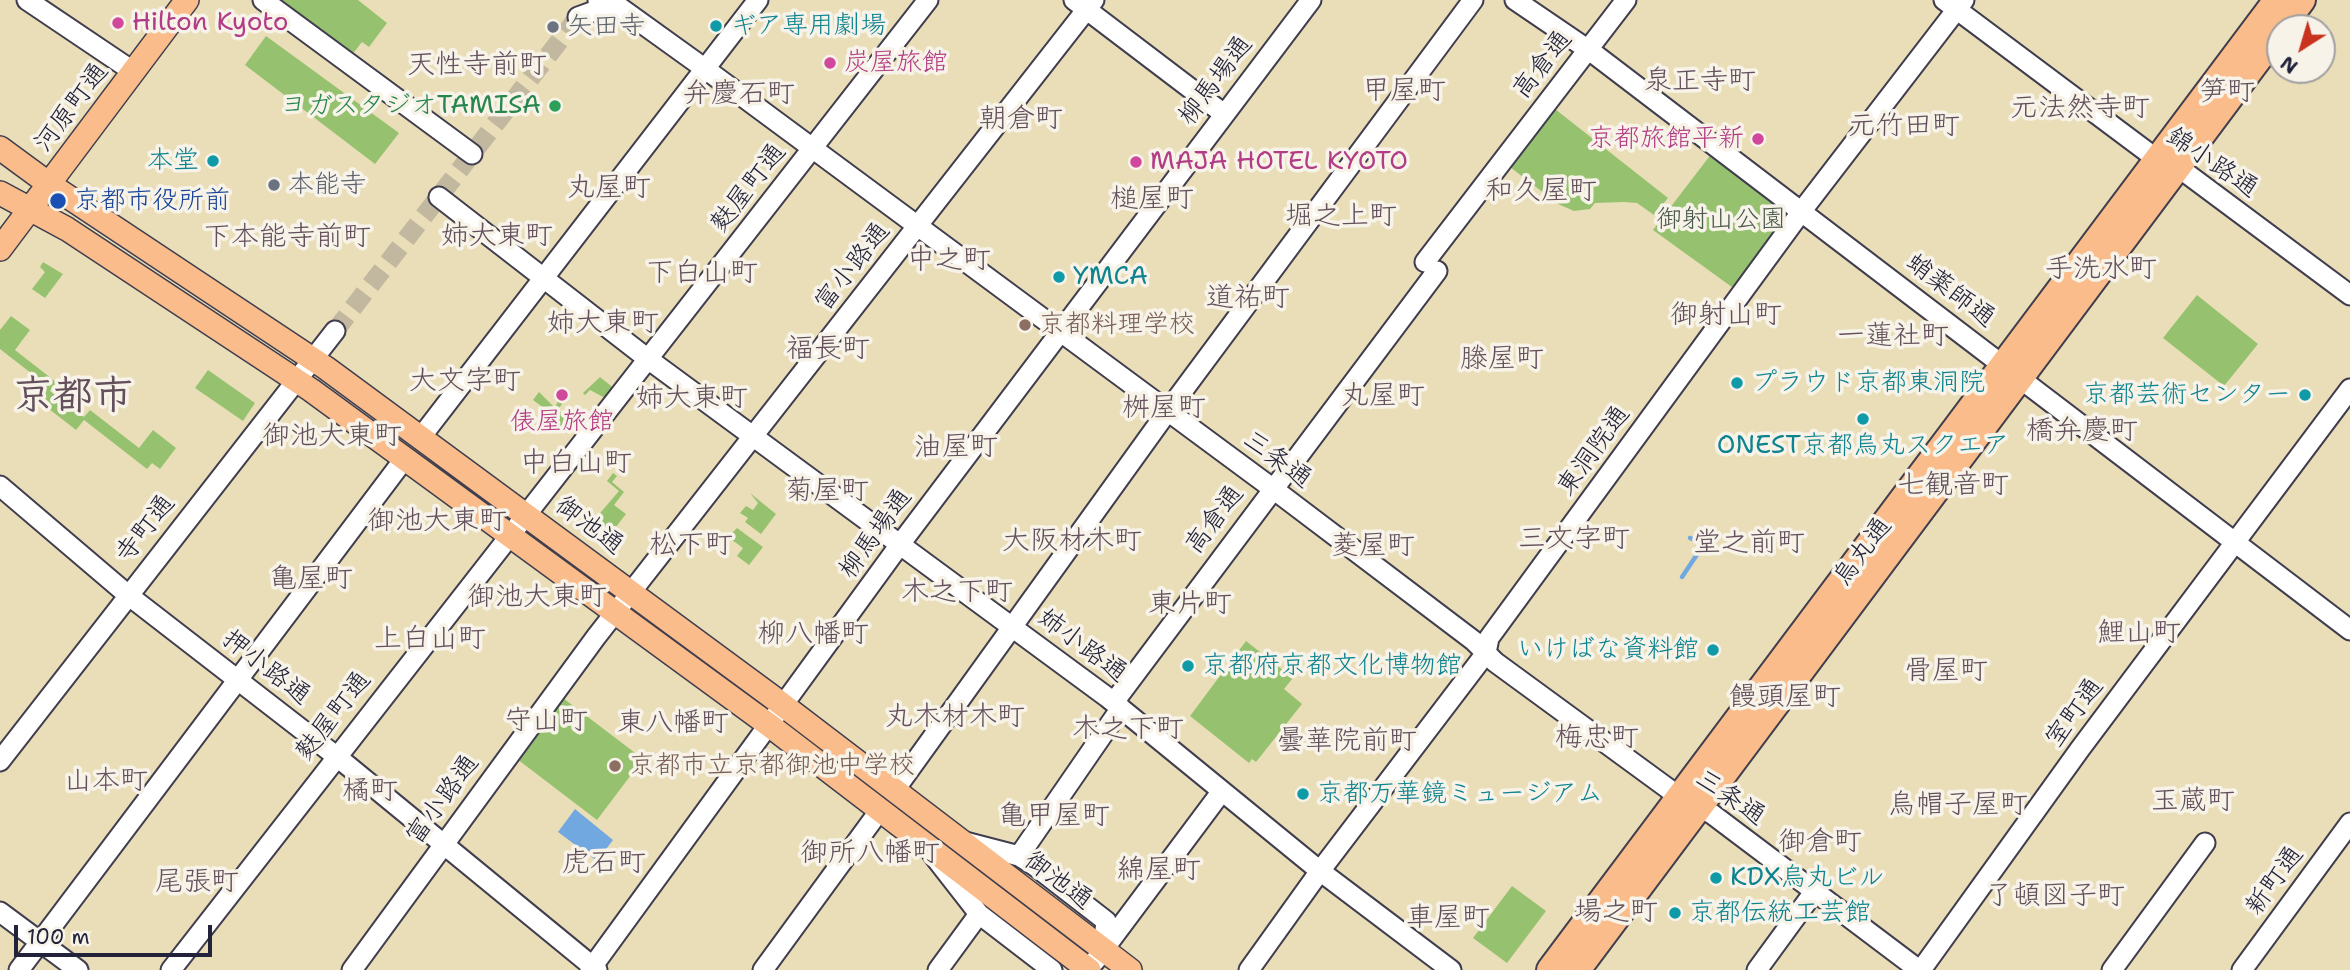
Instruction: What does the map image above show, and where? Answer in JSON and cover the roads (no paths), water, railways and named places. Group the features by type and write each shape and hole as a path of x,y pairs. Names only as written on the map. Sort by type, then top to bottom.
{"highway":[{"name":"烏丸通","path":"2168,164 2277,0"},
{"name":"烏丸通","path":"1577,970 1690,802 2012,370 2168,164 2266,47"},
{"name":"烏丸通","path":"1550,970 1690,802"}],"main road":[{"name":"河原町通","path":"0,248 187,0"},
{"name":"御池通","path":"0,148 49,184 313,359 421,437 783,705 1130,970"},
{"name":"御池通","path":"0,193 67,229 296,380 769,725 1089,970"}],"street":[{"path":"27,0 134,72"},
{"path":"263,0 472,155"},
{"path":"421,437 758,0"},
{"name":"麩屋町通","path":"171,970 928,0"},
{"name":"柳馬場通","path":"593,969 901,543 1311,0"},
{"path":"894,791 1167,412 1473,0"},
{"name":"蛸薬師通","path":"1514,0 1588,50 2012,370 2233,543 2350,630"},
{"name":"高倉通","path":"1019,856 1117,705 1431,266 1626,0"},
{"path":"578,17 613,2"},
{"name":"三条通","path":"613,2 917,229 1272,488 1486,653 1920,970"},
{"path":"1085,3 1224,114"},
{"name":"富小路通","path":"352,970 615,613 917,229 1085,3"},
{"name":"錦小路通","path":"1955,3 2168,164 2350,295"},
{"name":"東洞院通","path":"1249,970 1320,871 1486,653 1489,638 1955,3"},
{"name":"姉小路通","path":"439,197 753,438 901,543 1117,705 1440,967"},
{"name":"寺町通","path":"0,761 335,331"},
{"name":"室町通","path":"1920,970 2233,543 2350,389"},
{"path":"19,970 405,458"},
{"name":"押小路通","path":"0,486 128,595 336,756 593,969"},
{"path":"1089,970 1222,791"},
{"path":"764,970 880,810"},
{"name":"新町通","path":"2242,970 2350,823"},
{"path":"960,841 1019,856 1106,921 1103,950"},
{"path":"924,843 979,914 1052,970"},
{"path":"2112,970 2204,843"},
{"path":"1757,970 1814,892"},
{"path":"0,912 78,970"},
{"path":"937,970 979,914"}],"water":[{"path":"575,809 613,840 597,861 558,832"}],"waterway":[{"path":"1682,577 1704,544 1690,538"}],"tunnel":[{"path":"335,331 578,17"}],"place":[{"name":"Hilton Kyoto","path":"118,23"},
{"name":"ギア専用劇場","path":"716,26"},
{"name":"矢田寺","path":"553,27"},
{"name":"炭屋旅館","path":"830,63"},
{"name":"ヨガスタジオTAMISA","path":"555,106"},
{"name":"京都旅館平新","path":"1758,139"},
{"name":"本堂","path":"213,161"},
{"name":"MAJA HOTEL KYOTO","path":"1136,162"},
{"name":"本能寺","path":"274,185"},
{"name":"京都市役所前","path":"58,201"},
{"name":"YMCA","path":"1059,277"},
{"name":"京都料理学校","path":"1025,325"},
{"name":"プラウド京都東洞院","path":"1737,383"},
{"name":"俵屋旅館","path":"562,395"},
{"name":"京都芸術センター","path":"2305,395"},
{"name":"ONEST京都烏丸スクエア","path":"1863,419"},
{"name":"いけばな資料館","path":"1713,650"},
{"name":"京都府京都文化博物館","path":"1188,666"},
{"name":"京都市立京都御池中学校","path":"615,766"},
{"name":"京都万華鏡ミュージアム","path":"1303,794"},
{"name":"KDX烏丸ビル","path":"1716,878"},
{"name":"京都伝統工芸館","path":"1675,913"}],"district":[{"name":"天性寺前町","path":"477,66"},
{"name":"泉正寺町","path":"1700,82"},
{"name":"甲屋町","path":"1404,92"},
{"name":"笋町","path":"2227,93"},
{"name":"弁慶石町","path":"739,95"},
{"name":"元法然寺町","path":"2080,109"},
{"name":"朝倉町","path":"1021,120"},
{"name":"元竹田町","path":"1904,127"},
{"name":"丸屋町","path":"609,189"},
{"name":"和久屋町","path":"1541,192"},
{"name":"槌屋町","path":"1152,200"},
{"name":"堀之上町","path":"1341,217"},
{"name":"姉大東町","path":"497,237"},
{"name":"下本能寺前町","path":"287,238"},
{"name":"中之町","path":"949,261"},
{"name":"手洗水町","path":"2101,270"},
{"name":"下白山町","path":"702,274"},
{"name":"道祐町","path":"1248,299"},
{"name":"御射山町","path":"1726,316"},
{"name":"姉大東町","path":"603,324"},
{"name":"一蓮社町","path":"1893,337"},
{"name":"福長町","path":"828,350"},
{"name":"滕屋町","path":"1502,360"},
{"name":"大文字町","path":"465,382"},
{"name":"丸屋町","path":"1383,397"},
{"name":"京都市","path":"73,398"},
{"name":"姉大東町","path":"692,399"},
{"name":"桝屋町","path":"1164,409"},
{"name":"橋弁慶町","path":"2082,432"},
{"name":"御池大東町","path":"332,437"},
{"name":"油屋町","path":"956,448"},
{"name":"中白山町","path":"576,464"},
{"name":"七観音町","path":"1953,486"},
{"name":"菊屋町","path":"827,492"},
{"name":"御池大東町","path":"437,522"},
{"name":"三文字町","path":"1574,540"},
{"name":"大阪材木町","path":"1072,542"},
{"name":"堂之前町","path":"1749,544"},
{"name":"松下町","path":"691,546"},
{"name":"菱屋町","path":"1373,547"},
{"name":"亀屋町","path":"311,580"},
{"name":"木之下町","path":"957,593"},
{"name":"御池大東町","path":"537,598"},
{"name":"東片町","path":"1190,605"},
{"name":"鯉山町","path":"2139,634"},
{"name":"柳八幡町","path":"813,635"},
{"name":"上白山町","path":"430,640"},
{"name":"骨屋町","path":"1946,672"},
{"name":"饅頭屋町","path":"1785,698"},
{"name":"丸木材木町","path":"955,718"},
{"name":"守山町","path":"546,722"},
{"name":"東八幡町","path":"673,724"},
{"name":"木之下町","path":"1128,730"},
{"name":"梅忠町","path":"1597,739"},
{"name":"曇華院前町","path":"1347,742"},
{"name":"山本町","path":"106,782"},
{"name":"橘町","path":"370,792"},
{"name":"玉蔵町","path":"2193,802"},
{"name":"烏帽子屋町","path":"1958,806"},
{"name":"亀甲屋町","path":"1054,817"},
{"name":"御倉町","path":"1820,843"},
{"name":"御所八幡町","path":"870,854"},
{"name":"虎石町","path":"604,864"},
{"name":"綿屋町","path":"1159,871"},
{"name":"尾張町","path":"197,883"},
{"name":"了頓図子町","path":"2055,897"},
{"name":"場之町","path":"1616,913"},
{"name":"車屋町","path":"1448,919"}],"park label":[{"name":"御射山公園","path":"1721,220"}]}
